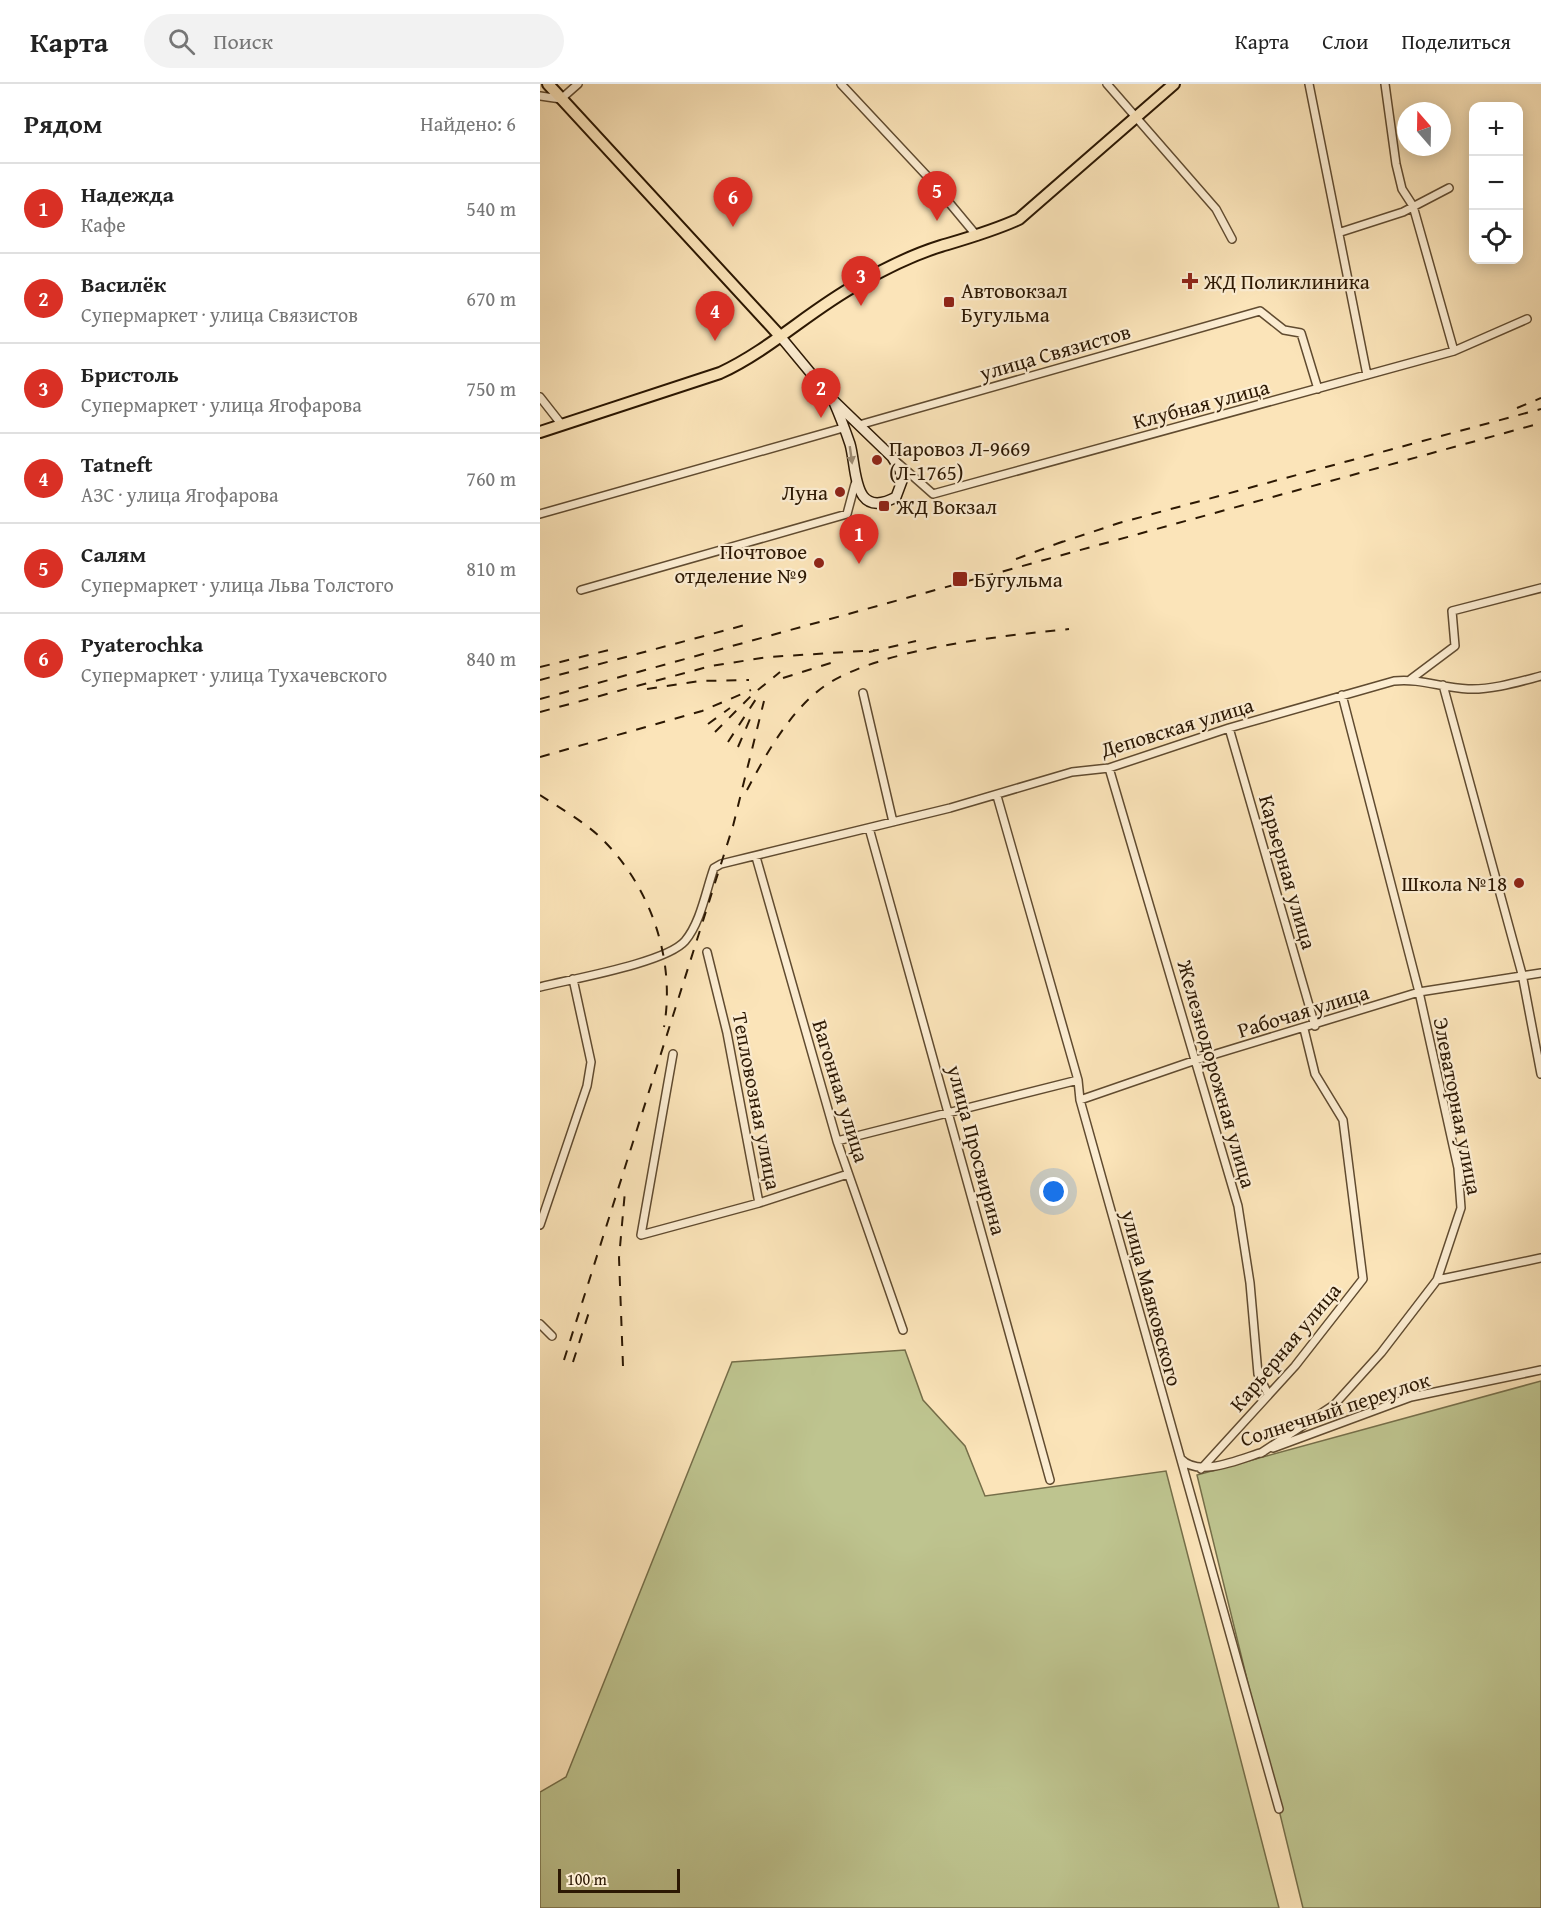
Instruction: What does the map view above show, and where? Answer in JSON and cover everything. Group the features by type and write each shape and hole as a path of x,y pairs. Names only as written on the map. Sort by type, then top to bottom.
{"main road":[{"path":"548,84 780,336"},
{"path":"540,432 720,373 748,360 847,291 895,264 1019,219 1174,84"}],"street":[{"path":"540,96 561,99 578,84"},
{"path":"841,84 927,176 977,236"},
{"path":"1107,84 1216,209 1232,239"},
{"path":"1309,84 1341,232 1367,375"},
{"path":"1385,84 1396,165 1402,189 1413,206 1454,351"},
{"path":"1341,232 1404,213 1449,188"},
{"name":"улица Связистов","path":"859,425 1260,310 1284,330 1300,333 1318,388"},
{"name":"Клубная улица","path":"892,457 933,494 1454,351 1527,319"},
{"path":"780,336 833,400 892,457 900,470 902,481 896,497 885,502 872,501 861,494 855,484"},
{"path":"540,397 562,425"},
{"path":"581,590 847,514 855,484 850,446 833,400"},
{"path":"540,514 843,428"},
{"path":"1411,680 1455,646 1452,611 1541,588"},
{"name":"Деповская улица","path":"573,979 652,958 676,948 693,929 714,868 756,857 765,852 997,796 1072,772 1109,768 1229,728 1342,695 1411,680 1468,689 1541,676"},
{"path":"1443,685 1522,974 1541,1074"},
{"path":"863,693 893,822"},
{"name":"Элеваторная улица","path":"1261,1453 1334,1405 1381,1353 1437,1280 1461,1208 1458,1168 1419,992 1342,695"},
{"name":"Карьерная улица","path":"1229,728 1315,1026"},
{"name":"Железнодорожная улица","path":"1109,768 1238,1206 1250,1283 1258,1374 1268,1394"},
{"name":"улица Маяковского","path":"997,796 1078,1080 1080,1100 1179,1457 1279,1809"},
{"name":"улица Просвирина","path":"869,828 950,1111 1050,1480"},
{"name":"Вагонная улица","path":"756,857 837,1141 903,1330"},
{"name":"Тепловозная улица","path":"707,952 727,1033 759,1203 848,1174"},
{"name":"Рабочая улица","path":"1080,1100 1196,1060 1315,1026 1419,992 1522,974 1541,973"},
{"path":"540,987 573,979 591,1062 587,1086 540,1225"},
{"name":"Карьерная улица","path":"1200,1469 1295,1366 1364,1279 1343,1120 1315,1074 1304,1029"},
{"path":"673,1054 641,1235 759,1203"},
{"path":"837,1141 1078,1080"},
{"path":"540,1201 548,1206"},
{"path":"1437,1280 1541,1258"},
{"path":"540,1324 552,1336"},
{"name":"Солнечный переулок","path":"1200,1469 1261,1453 1411,1397 1541,1370"},
{"path":"1179,1457 1187,1466 1200,1469"}],"green space":[{"path":"905,1350 923,1400 965,1446 985,1496 1166,1471 1279,1908 540,1908 540,1792 566,1777 732,1362"},
{"path":"1541,1381 1541,1908 1303,1908 1197,1475"}],"railway":[{"path":"1517,408 1541,398"},
{"path":"1056,544 1119,523 1541,409"},
{"path":"540,699 1541,423"},
{"path":"1016,559 1064,541"},
{"path":"540,680 745,625"},
{"path":"747,790 780,733 802,706 826,685 850,672 910,653 943,646 1069,629"},
{"path":"869,652 916,641"},
{"path":"540,667 617,648"},
{"path":"540,712 711,666 768,657 878,650"},
{"path":"783,678 840,660"},
{"path":"715,732 753,694 780,672"},
{"path":"647,689 699,681 749,680"},
{"path":"540,757 702,711 751,690"},
{"path":"728,742 756,699"},
{"path":"564,1360 733,826 764,701"},
{"path":"708,724 730,708"},
{"path":"738,747 750,719"},
{"path":"540,795 579,820 600,837 633,877 655,924 662,950 667,1001 664,1027"},
{"path":"623,1366 619,1258 625,1191"},
{"path":"573,1362 589,1312"}],"place":[{"name":"Салям","path":"937,221"},
{"name":"Pyaterochka","path":"733,227"},
{"name":"ЖД Поликлиника","path":"1190,281"},
{"name":"Автовокзал Бугульма","path":"949,302"},
{"name":"Бристоль","path":"861,306"},
{"name":"Tatneft","path":"715,341"},
{"name":"Василёк","path":"821,418"},
{"name":"Паровоз Л-9669 (Л-1765)","path":"877,460"},
{"name":"Луна","path":"840,492"},
{"name":"ЖД Вокзал","path":"884,506"},
{"name":"Почтовое отделение №9","path":"819,563"},
{"name":"Надежда","path":"859,564"},
{"name":"Бугульма","path":"960,579"},
{"name":"Школа №18","path":"1519,883"}]}
